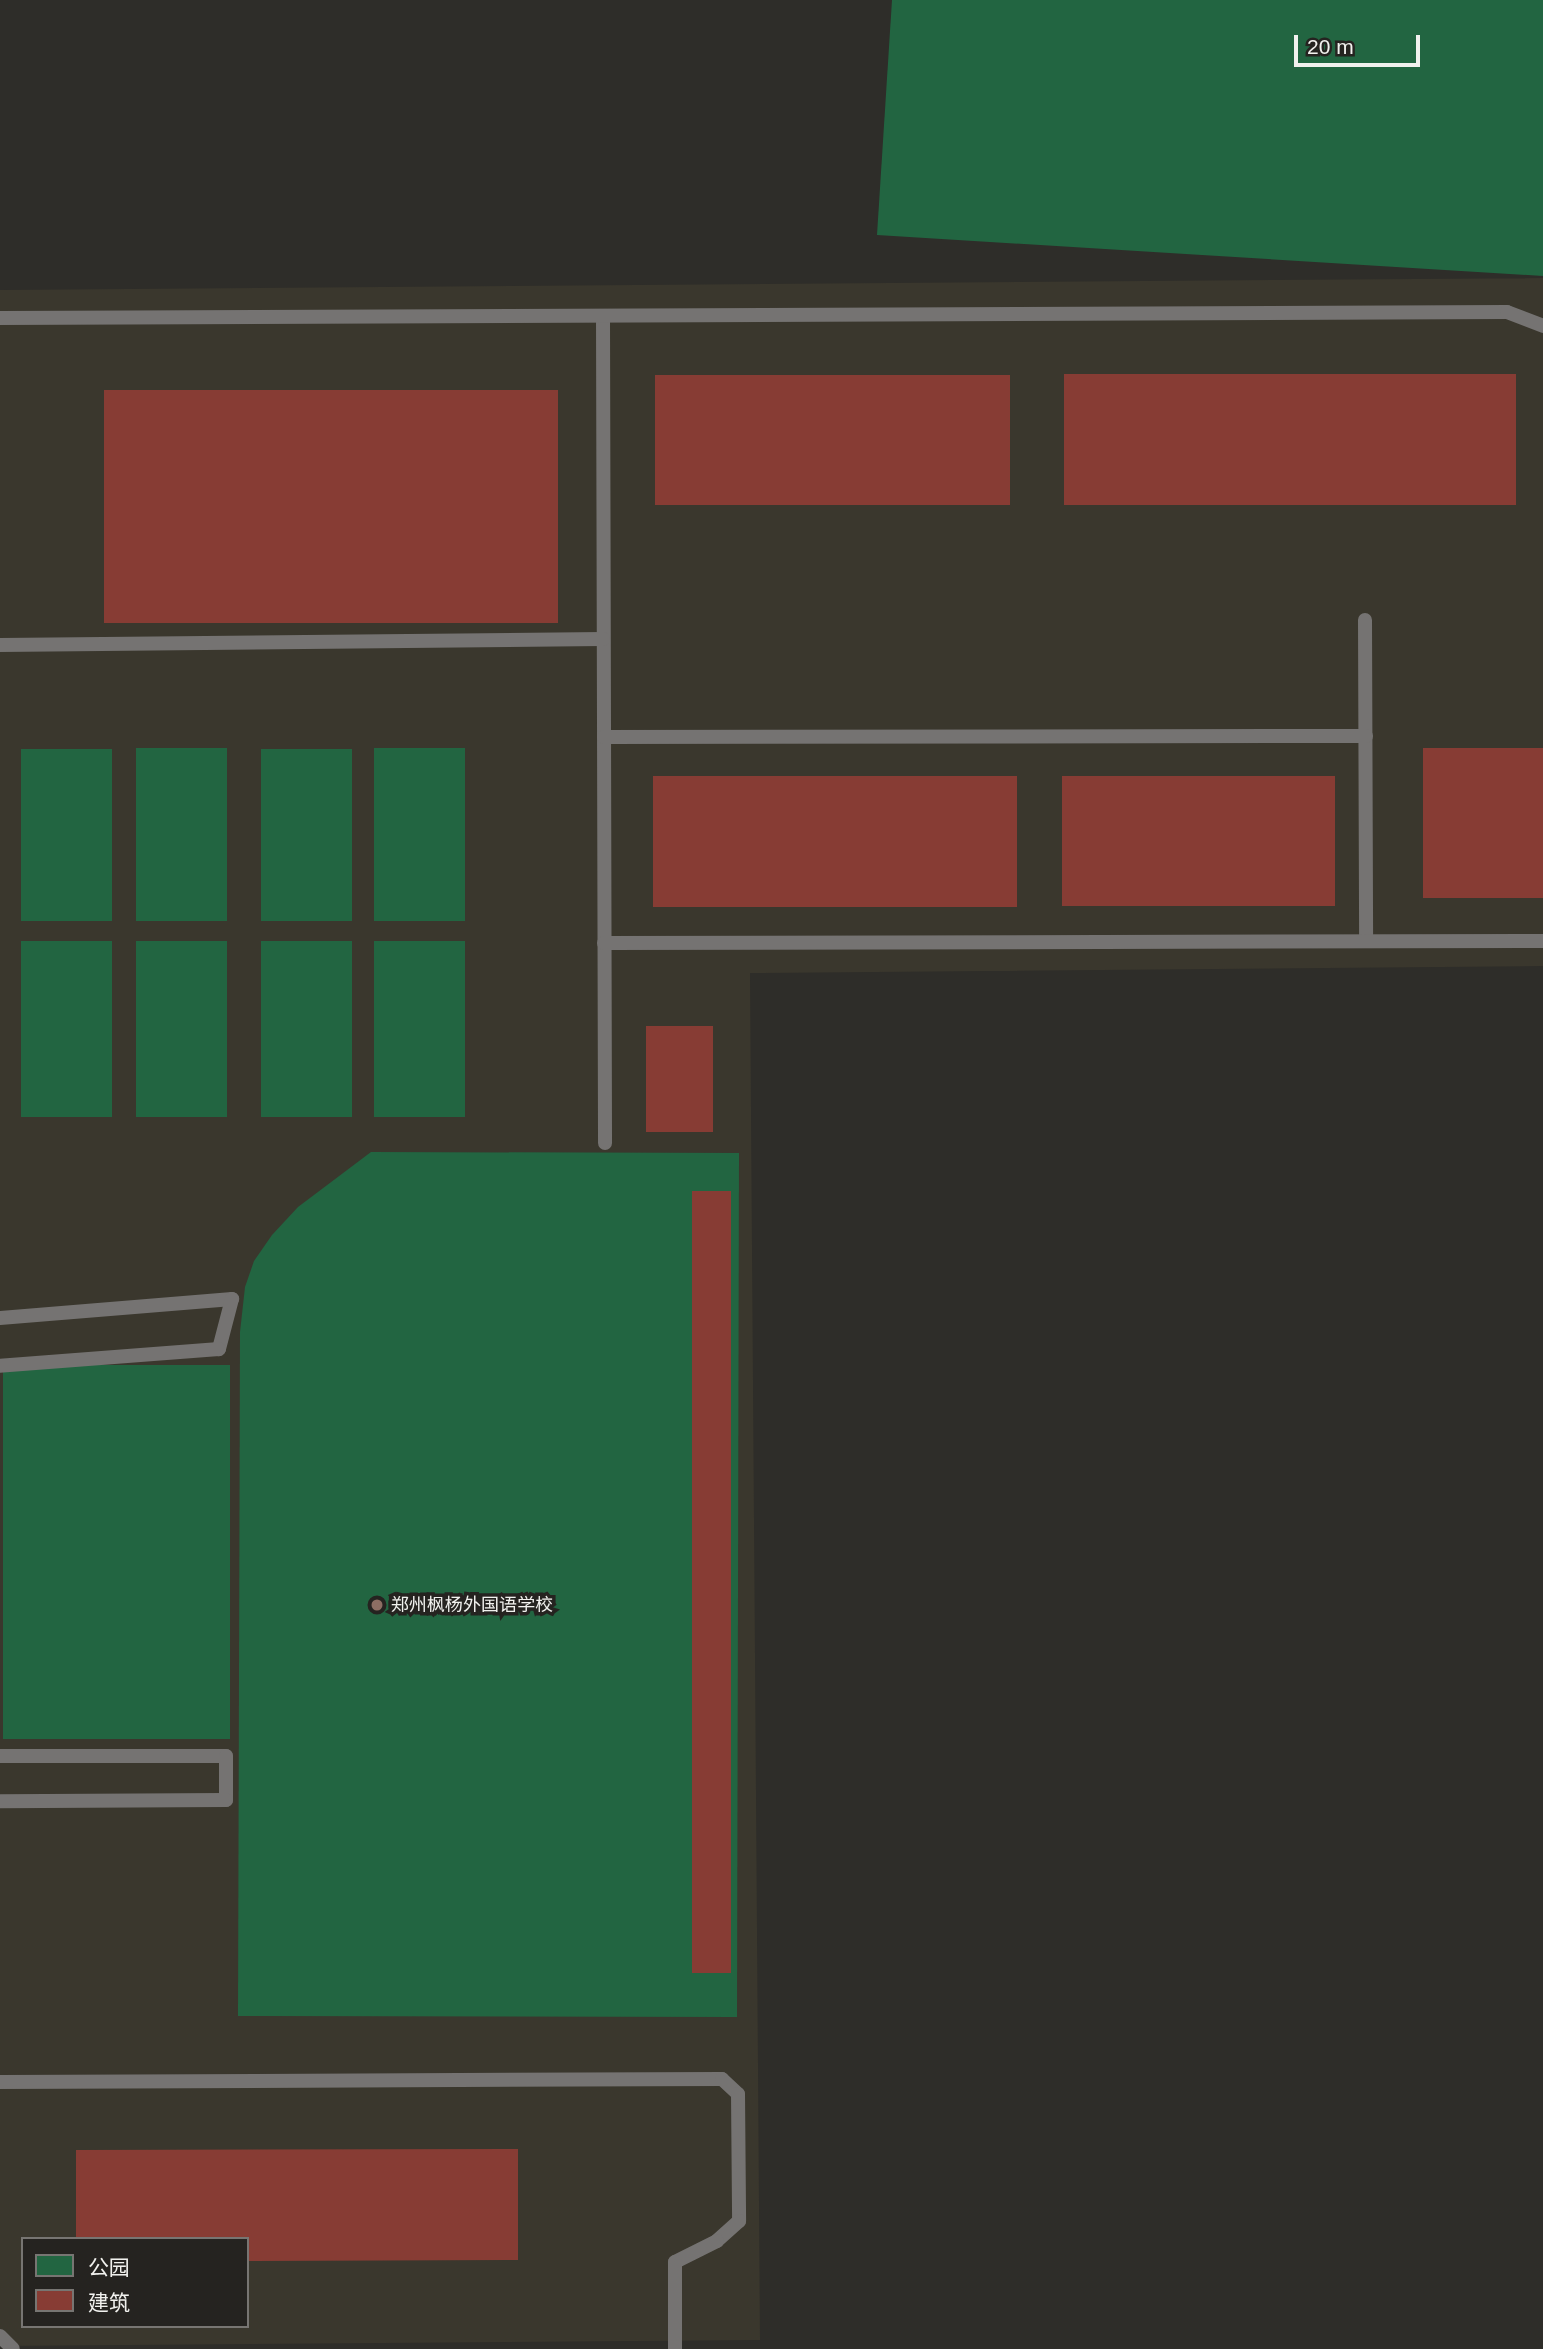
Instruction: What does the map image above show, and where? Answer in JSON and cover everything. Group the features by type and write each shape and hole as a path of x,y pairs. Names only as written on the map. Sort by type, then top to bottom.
{"lane":[{"path":"0,318 1507,313 1543,326"},
{"path":"603,316 605,1143"},
{"path":"1365,620 1366,941"},
{"path":"0,645 603,639"},
{"path":"604,737 1366,736"},
{"path":"604,943 1543,941"},
{"path":"0,1318 233,1298 219,1349 0,1366"},
{"path":"0,1756 226,1756 226,1800 0,1801"},
{"path":"0,2082 722,2079 738,2094 739,2221 718,2241 675,2262 675,2349"},
{"path":"0,2336 13,2349"}],"shaded area":[{"name":"郑州枫杨外国语学校","path":"1543,278 1543,966 750,973 760,2340 0,2346 0,290"}],"green space":[{"path":"892,0 1543,0 1543,276 877,235"},
{"path":"136,748 227,748 227,921 136,921"},
{"path":"374,748 465,748 465,921 374,921"},
{"path":"21,749 112,749 112,921 21,921"},
{"path":"261,749 352,749 352,921 261,921"},
{"path":"21,941 112,941 112,1117 21,1117"},
{"path":"136,941 227,941 227,1117 136,1117"},
{"path":"261,941 352,941 352,1117 261,1117"},
{"path":"374,941 465,941 465,1117 374,1117"},
{"path":"371,1152 739,1153 737,2017 238,2016 240,1332 245,1287 254,1261 272,1235 298,1207"},
{"path":"3,1365 230,1365 230,1739 3,1739"}],"building":[{"path":"1064,374 1516,374 1516,505 1064,505"},
{"path":"655,375 1010,375 1010,505 655,505"},
{"path":"104,390 558,390 558,623 104,623"},
{"path":"1423,748 1543,748 1543,898 1423,898"},
{"path":"653,776 1017,776 1017,907 653,907"},
{"path":"1062,776 1335,776 1335,906 1062,906"},
{"path":"646,1026 713,1026 713,1132 646,1132"},
{"path":"692,1191 731,1191 731,1973 692,1973"},
{"path":"518,2149 518,2260 248,2261 248,2237 76,2237 76,2150"}],"place":[{"name":"郑州枫杨外国语学校","path":"377,1605"}]}
